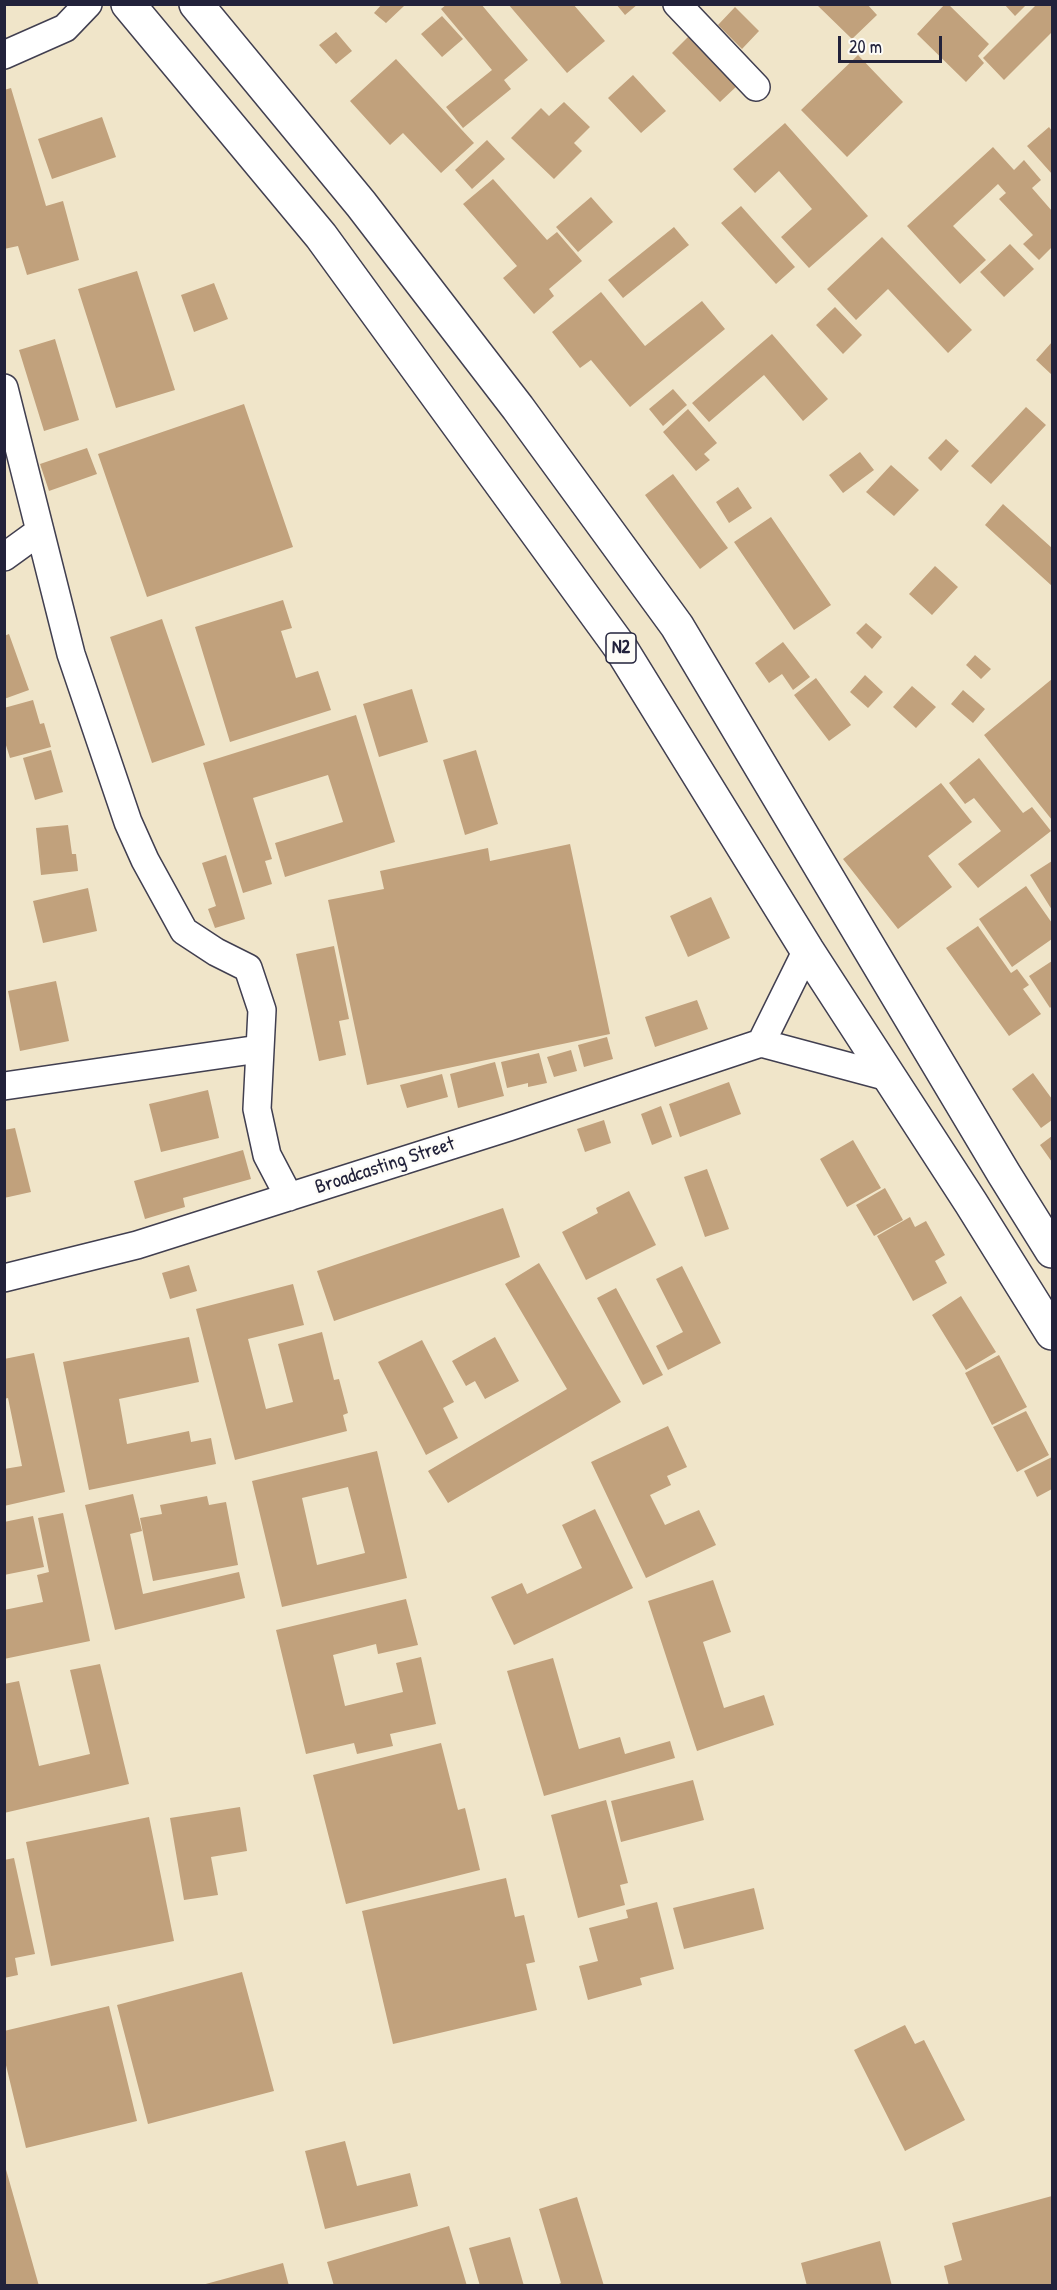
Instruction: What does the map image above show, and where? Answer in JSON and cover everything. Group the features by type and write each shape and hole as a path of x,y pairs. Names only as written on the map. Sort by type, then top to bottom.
{"highway":[{"name":"N2","path":"128,4 321,236 620,647 807,950 1053,1333"},
{"path":"196,4 361,204 518,408 677,626 998,1164 1053,1251"}],"street":[{"path":"4,55 65,28 88,4"},
{"path":"677,4 756,87"},
{"path":"4,388 71,654 128,822 145,860 184,931 216,952 249,968 262,1010 257,1109 267,1155 289,1197"},
{"path":"4,557 40,531"},
{"path":"807,950 761,1043 888,1077"},
{"name":"Broadcasting Street","path":"4,1278 137,1245 761,1043"},
{"path":"4,1086 259,1049"}],"building":[{"path":"382,4 402,4 404,6 386,23 374,13"},
{"path":"447,4 481,4 528,60 504,80 511,89 463,128 446,107 492,70 441,9"},
{"path":"508,4 573,4 605,41 567,73"},
{"path":"616,4 638,4 625,15"},
{"path":"816,4 867,4 877,15 852,39"},
{"path":"945,4 948,4 989,44 978,56 984,63 966,82 917,34"},
{"path":"1004,4 1027,4 1015,16"},
{"path":"1037,4 1052,4 1052,32 1004,80 983,58"},
{"path":"735,7 759,31 742,49 718,25"},
{"path":"442,16 463,39 442,57 421,34"},
{"path":"336,32 352,51 336,64 319,45"},
{"path":"691,34 739,84 720,102 672,53"},
{"path":"858,55 903,102 847,157 801,110"},
{"path":"396,59 474,143 441,173 403,133 390,145 350,101"},
{"path":"633,75 666,111 641,133 608,98"},
{"path":"11,88 46,206 63,201 79,260 27,275 18,246 4,249 4,90"},
{"path":"564,102 590,127 574,143 582,151 554,179 511,138 541,108 549,116"},
{"path":"102,117 116,157 52,179 38,139"},
{"path":"785,123 868,216 809,268 781,237 812,209 779,171 755,193 733,169"},
{"path":"1049,127 1052,131 1052,174 1027,146"},
{"path":"487,140 505,159 472,189 455,170"},
{"path":"993,147 1014,170 1024,160 1041,180 1032,188 1052,211 1052,247 1039,260 1023,244 1033,235 999,199 1006,193 998,184 953,226 986,260 960,284 907,226"},
{"path":"493,179 547,240 557,232 582,261 549,289 554,296 534,314 503,278 517,266 463,204"},
{"path":"591,197 613,222 578,252 556,227"},
{"path":"741,206 795,267 776,284 721,223"},
{"path":"674,227 689,245 623,298 608,280"},
{"path":"882,237 972,330 948,353 888,289 856,320 827,289"},
{"path":"1010,244 1034,269 1004,297 980,272"},
{"path":"137,271 175,390 116,408 78,289"},
{"path":"214,283 228,319 194,332 181,295"},
{"path":"601,292 645,346 702,301 725,329 630,407 591,360 580,368 552,332"},
{"path":"835,307 862,335 843,354 816,325"},
{"path":"772,334 828,399 803,421 764,375 709,422 692,403"},
{"path":"55,339 79,420 44,431 19,350"},
{"path":"1052,342 1052,375 1036,360"},
{"path":"673,389 687,405 663,426 649,409"},
{"path":"244,404 293,547 147,597 98,454"},
{"path":"1026,407 1046,425 991,484 971,466"},
{"path":"688,409 717,443 704,454 710,460 696,471 663,432"},
{"path":"946,439 959,451 941,471 928,458"},
{"path":"87,448 97,474 49,491 40,464"},
{"path":"860,452 874,470 843,493 829,475"},
{"path":"891,465 919,490 894,516 866,492"},
{"path":"673,474 728,548 700,569 645,495"},
{"path":"738,487 752,508 729,523 716,502"},
{"path":"1003,504 1052,548 1052,586 985,525"},
{"path":"771,517 831,605 794,630 734,542"},
{"path":"935,566 958,587 932,615 909,594"},
{"path":"283,600 292,628 281,631 296,678 318,671 331,710 230,742 195,627"},
{"path":"162,619 205,745 152,763 110,637"},
{"path":"866,623 882,637 872,649 856,633"},
{"path":"9,634 29,690 4,699 4,636"},
{"path":"783,642 810,677 793,690 782,674 769,683 755,663"},
{"path":"975,655 991,669 981,679 966,665"},
{"path":"865,675 883,692 868,708 850,692"},
{"path":"816,678 851,725 829,741 794,695"},
{"path":"1052,679 1052,820 984,735"},
{"path":"912,686 936,707 916,728 893,707"},
{"path":"412,689 428,742 379,757 363,704"},
{"path":"963,690 985,709 973,723 951,704"},
{"path":"33,700 40,724 44,723 51,747 10,758 4,739 4,708"},
{"path":"356,715 395,842 285,877 275,843 343,822 328,775 253,798 272,859 265,861 272,884 243,893 203,763"},
{"path":"51,750 63,792 35,800 23,758"},
{"path":"476,750 498,824 465,835 443,760"},
{"path":"979,758 1023,813 1032,807 1051,831 978,888 958,864 1001,831 974,798 965,804 949,783"},
{"path":"941,783 972,822 928,856 952,887 898,929 843,859"},
{"path":"68,825 72,854 76,854 78,871 41,875 36,828"},
{"path":"570,844 610,1034 367,1085 328,900 384,889 380,871 488,848 490,861"},
{"path":"226,855 245,919 215,928 208,909 216,906 202,863"},
{"path":"1052,861 1052,910 1030,875"},
{"path":"1026,886 1052,923 1052,939 1012,967 979,919"},
{"path":"88,888 97,931 43,943 33,901"},
{"path":"711,897 730,938 688,957 670,916"},
{"path":"978,926 1011,973 1017,969 1029,985 1023,989 1041,1014 1009,1036 946,948"},
{"path":"334,946 349,1019 339,1021 346,1055 319,1061 296,954"},
{"path":"1052,961 1052,1006 1050,1008 1029,976"},
{"path":"56,981 69,1041 20,1051 8,991"},
{"path":"697,1000 708,1029 655,1047 645,1017"},
{"path":"607,1037 613,1059 584,1067 578,1045"},
{"path":"571,1050 577,1071 554,1077 547,1057"},
{"path":"539,1053 547,1083 528,1087 528,1083 507,1088 501,1062"},
{"path":"495,1062 504,1096 458,1108 450,1074"},
{"path":"1033,1073 1052,1099 1052,1120 1041,1128 1012,1089"},
{"path":"442,1074 448,1097 407,1108 400,1085"},
{"path":"729,1082 741,1114 680,1137 669,1104"},
{"path":"208,1090 219,1138 161,1152 149,1104"},
{"path":"661,1106 672,1137 652,1145 641,1114"},
{"path":"604,1120 611,1143 585,1152 577,1129"},
{"path":"15,1128 31,1192 4,1198 4,1130"},
{"path":"1052,1136 1052,1162 1040,1145"},
{"path":"853,1140 881,1188 847,1207 820,1159"},
{"path":"243,1150 251,1179 183,1198 185,1207 145,1219 134,1181"},
{"path":"707,1169 729,1229 705,1237 684,1177"},
{"path":"885,1188 903,1220 874,1236 856,1205"},
{"path":"629,1191 656,1245 586,1280 562,1232 598,1213 596,1208"},
{"path":"503,1208 520,1257 334,1321 317,1271"},
{"path":"910,1217 915,1227 926,1221 945,1255 935,1261 947,1283 913,1301 877,1236"},
{"path":"539,1263 621,1402 448,1503 428,1471 567,1389 505,1284"},
{"path":"189,1265 197,1291 170,1299 162,1273"},
{"path":"682,1266 721,1343 668,1370 656,1346 683,1332 656,1279"},
{"path":"293,1284 304,1325 248,1339 266,1409 293,1402 278,1344 322,1332 334,1380 339,1379 348,1413 343,1415 347,1431 235,1460 196,1309"},
{"path":"616,1288 663,1375 643,1385 597,1298"},
{"path":"961,1296 996,1352 966,1370 932,1315"},
{"path":"189,1337 199,1382 119,1399 127,1444 189,1431 191,1442 211,1438 216,1464 89,1490 63,1362"},
{"path":"495,1337 519,1381 485,1399 475,1381 466,1386 452,1361"},
{"path":"422,1340 454,1402 443,1408 458,1438 426,1455 378,1362"},
{"path":"34,1353 65,1492 4,1506 4,1469 22,1466 8,1398 4,1399 4,1359"},
{"path":"999,1355 1027,1407 992,1425 965,1373"},
{"path":"1026,1411 1049,1455 1017,1472 993,1427"},
{"path":"668,1426 687,1467 667,1476 671,1485 650,1495 665,1525 699,1510 716,1545 646,1578 591,1462"},
{"path":"377,1451 407,1578 282,1607 252,1481","holes":["348,1487 365,1553 317,1565 302,1498"]},
{"path":"1052,1457 1052,1489 1037,1497 1024,1471"},
{"path":"133,1494 142,1531 130,1534 143,1594 239,1572 245,1598 115,1630 85,1505"},
{"path":"207,1496 209,1505 226,1502 238,1565 153,1581 140,1518 162,1514 160,1505"},
{"path":"595,1509 633,1588 514,1645 491,1597 522,1583 527,1594 582,1568 562,1525"},
{"path":"63,1513 90,1641 4,1659 4,1610 43,1602 37,1575 49,1572 38,1518"},
{"path":"33,1516 44,1567 4,1575 4,1522"},
{"path":"713,1580 731,1632 703,1642 724,1708 764,1695 774,1725 697,1751 648,1601"},
{"path":"406,1599 418,1645 378,1654 376,1644 333,1655 345,1706 403,1692 396,1663 421,1657 436,1724 390,1734 393,1746 357,1754 354,1743 306,1754 276,1630"},
{"path":"553,1658 579,1749 620,1737 625,1754 670,1741 675,1758 544,1796 507,1671"},
{"path":"100,1664 129,1784 4,1813 4,1684 19,1681 39,1766 90,1754 70,1670"},
{"path":"441,1743 458,1810 465,1808 480,1870 346,1904 313,1775"},
{"path":"693,1780 704,1820 621,1842 611,1801"},
{"path":"606,1800 628,1883 620,1885 625,1905 578,1918 551,1815"},
{"path":"240,1807 247,1851 211,1857 218,1895 184,1900 170,1818"},
{"path":"149,1817 174,1941 51,1966 26,1842"},
{"path":"14,1858 35,1954 15,1958 18,1975 4,1978 4,1860"},
{"path":"506,1878 515,1917 524,1915 535,1962 526,1964 537,2010 393,2044 362,1911"},
{"path":"754,1888 764,1929 684,1949 673,1908"},
{"path":"657,1902 674,1969 640,1978 642,1985 588,2000 579,1966 598,1961 589,1928 628,1918 626,1910"},
{"path":"242,1972 274,2091 148,2124 117,2005"},
{"path":"109,2006 137,2121 26,2148 4,2057 4,2031"},
{"path":"905,2025 915,2044 924,2040 965,2120 905,2151 854,2050"},
{"path":"345,2141 357,2186 410,2173 418,2206 325,2229 305,2151"},
{"path":"5,2166 39,2286 4,2286"},
{"path":"1052,2196 1052,2286 949,2286 944,2266 962,2260 952,2223"},
{"path":"577,2197 604,2286 555,2286 561,2283 539,2209"},
{"path":"449,2226 467,2286 334,2286 327,2262"},
{"path":"510,2237 524,2286 480,2286 469,2248"},
{"path":"880,2241 892,2286 807,2286 801,2263"},
{"path":"283,2263 289,2286 202,2286 202,2285"}]}
